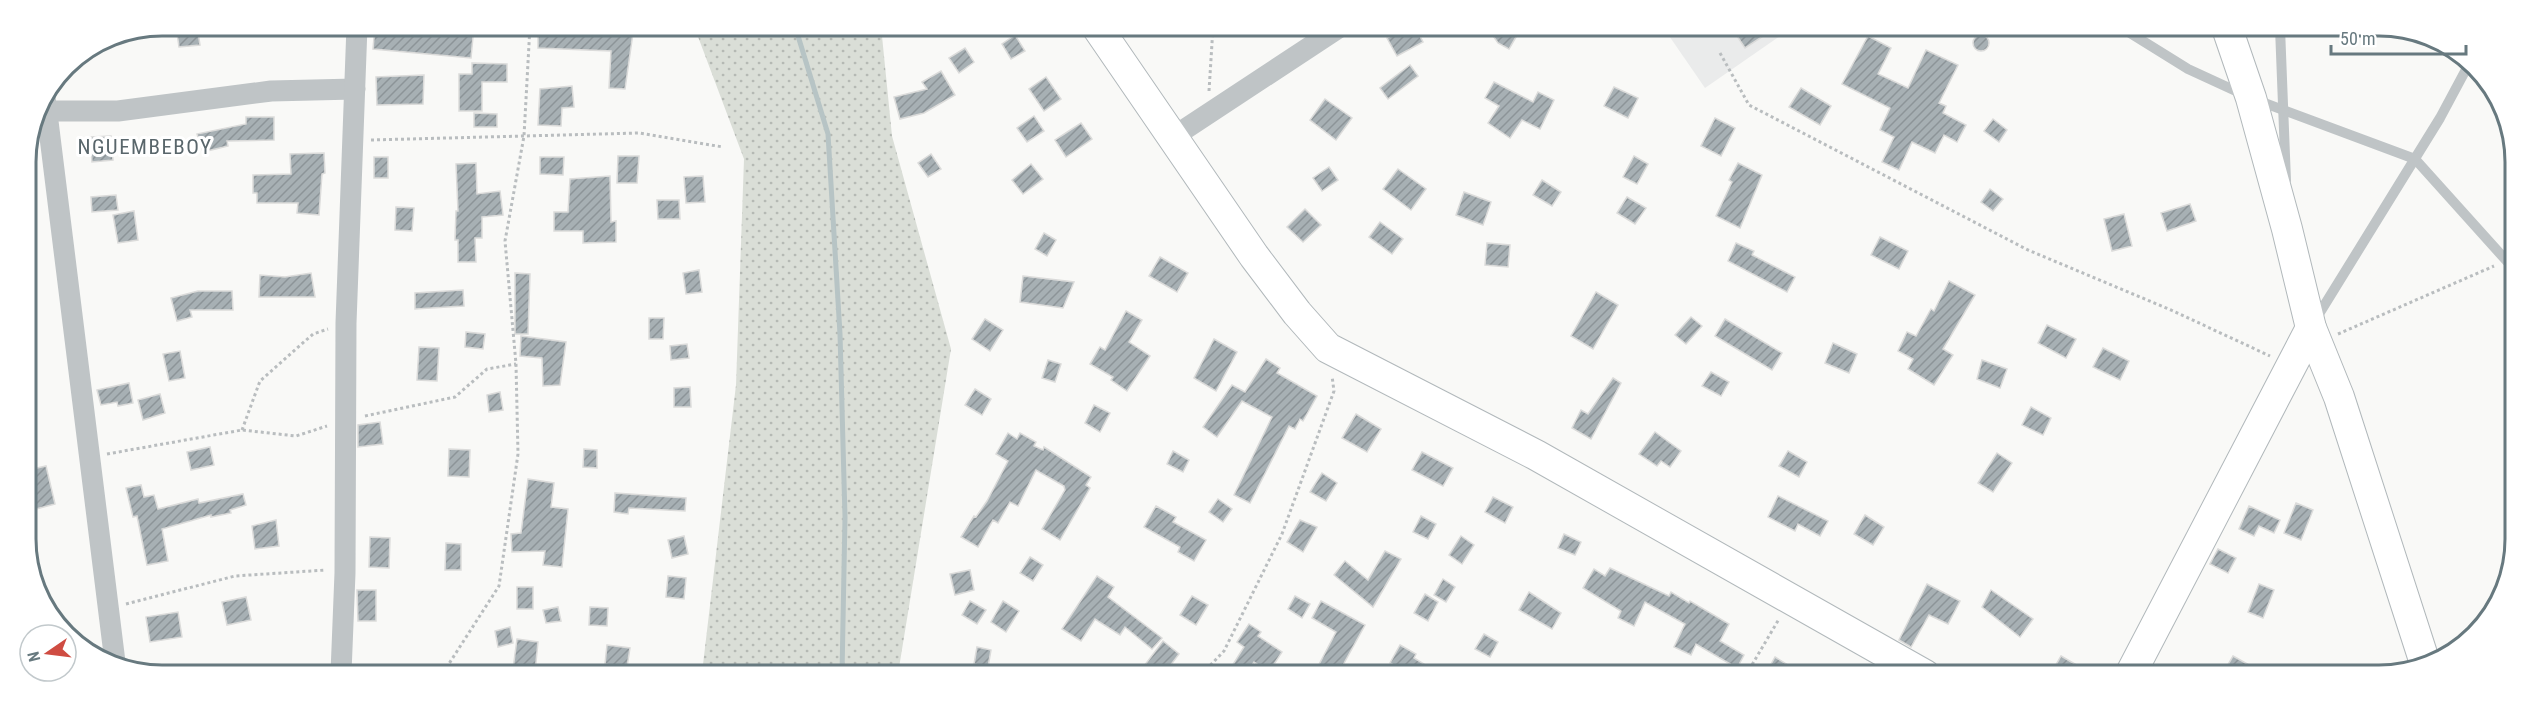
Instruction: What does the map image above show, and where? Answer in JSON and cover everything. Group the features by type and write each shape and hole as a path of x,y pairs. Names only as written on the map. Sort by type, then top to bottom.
{"street":[{"path":"341,665 345,573 346,323 357,36"},
{"path":"1103,36 1254,256 1297,313 1328,348 1536,455 1907,665"},
{"path":"1173,136 1326,36"},
{"path":"2230,36 2251,98 2288,229 2314,335 2339,397 2423,657"},
{"path":"50,104 118,111 271,91 355,88"},
{"path":"47,111 88,457 115,656"},
{"path":"2135,665 2291,366 2314,335"}],"lane":[{"path":"2135,36 2188,69 2251,98 2415,159 2505,258"},
{"path":"2280,36 2288,229"},
{"path":"2314,335 2465,70"}],"path":[{"path":"447,665 499,586 518,454 516,364 505,241 524,136 529,36"},
{"path":"1208,112 1212,36"},
{"path":"1720,53 1749,105 2028,250 2170,310 2291,366"},
{"path":"354,140 639,133 723,147"},
{"path":"2314,335 2505,266"},
{"path":"242,430 260,381 313,334 346,323"},
{"path":"1211,665 1224,651 1282,534 1334,390 1328,348"},
{"path":"88,457 242,430 296,436 345,420 455,397 487,369 516,364"},
{"path":"109,608 235,576 315,569 345,573"},
{"path":"1752,665 1791,600"}],"shaded area":[{"path":"698,36 882,36 892,136 951,349 899,665 703,665 736,385 744,159"},
{"path":"1669,36 1780,36 1705,88"}],"building":[{"path":"177,36 199,36 200,45 179,47"},
{"path":"374,36 473,36 471,58 373,49"},
{"path":"538,36 633,36 625,89 609,88 611,51 538,48"},
{"path":"1016,36 1025,51 1011,59 1002,44"},
{"path":"1420,36 1423,42 1397,56 1387,38"},
{"path":"1493,36 1517,36 1509,49 1498,43"},
{"path":"1737,36 1763,36 1745,48"},
{"path":"1868,36 1891,48 1878,74 1908,88 1926,50 1958,65 1939,103 1946,106 1943,113 1966,125 1957,142 1944,135 1935,153 1912,142 1899,170 1882,162 1894,137 1880,130 1890,108 1842,84"},
{"path":"1984,36 1988,40 1987,49 1981,51 1975,49 1973,43 1975,37"},
{"path":"965,48 974,62 959,73 949,58"},
{"path":"472,63 507,64 507,82 482,82 482,111 459,111 459,74 472,74"},
{"path":"1410,65 1418,76 1388,99 1380,88"},
{"path":"941,71 955,95 924,113 900,119 894,97 927,89 922,82"},
{"path":"424,75 423,104 377,105 376,77"},
{"path":"1046,77 1061,99 1044,111 1029,89"},
{"path":"1494,82 1533,102 1538,92 1554,100 1540,129 1522,120 1510,138 1488,123 1499,106 1485,98"},
{"path":"572,86 574,107 562,108 561,126 538,125 540,89"},
{"path":"1614,87 1638,98 1628,118 1604,106"},
{"path":"1801,88 1831,106 1820,125 1789,107"},
{"path":"1325,99 1352,118 1336,140 1310,120"},
{"path":"474,113 497,114 497,127 474,127"},
{"path":"1034,116 1044,131 1027,142 1017,128"},
{"path":"246,117 274,117 274,140 227,141 228,146 203,152 197,134 246,124"},
{"path":"1715,118 1735,128 1721,156 1701,146"},
{"path":"1993,119 2007,130 1999,142 1984,131"},
{"path":"1081,123 1092,139 1066,157 1055,140"},
{"path":"111,136 113,160 92,162 90,137"},
{"path":"324,153 325,173 322,174 319,215 297,213 298,203 257,203 257,193 253,193 253,175 291,174 290,154"},
{"path":"931,154 941,169 928,177 918,163"},
{"path":"618,156 639,156 637,183 617,183"},
{"path":"1634,156 1648,164 1637,184 1623,177"},
{"path":"374,157 388,157 388,178 374,178"},
{"path":"540,157 564,157 563,175 540,174"},
{"path":"476,163 477,194 500,191 503,215 482,217 482,238 475,238 476,262 458,262 458,240 455,240 456,211 458,211 456,164"},
{"path":"1738,163 1762,175 1740,228 1716,216"},
{"path":"1031,164 1043,179 1023,194 1012,180"},
{"path":"1329,167 1338,180 1322,191 1313,178"},
{"path":"1398,169 1426,189 1411,210 1383,189"},
{"path":"610,176 611,222 616,221 616,242 583,243 583,231 554,231 554,212 568,212 570,179"},
{"path":"703,176 705,202 686,203 684,177"},
{"path":"1542,180 1561,192 1552,206 1533,195"},
{"path":"1990,189 2003,199 1993,211 1981,202"},
{"path":"1464,192 1491,202 1483,225 1456,215"},
{"path":"116,195 118,210 92,212 91,197"},
{"path":"1627,197 1646,208 1635,224 1617,213"},
{"path":"657,200 679,200 680,219 658,219"},
{"path":"2190,204 2196,221 2167,231 2161,213"},
{"path":"396,207 414,208 412,231 395,230"},
{"path":"1305,209 1321,225 1303,242 1287,227"},
{"path":"134,211 138,240 118,243 113,215"},
{"path":"2124,214 2132,246 2112,251 2104,219"},
{"path":"1380,222 1403,239 1392,254 1369,237"},
{"path":"1044,233 1056,240 1047,256 1035,249"},
{"path":"1880,237 1908,251 1899,269 1871,255"},
{"path":"1487,243 1510,245 1508,267 1485,265"},
{"path":"1736,243 1754,251 1752,255 1795,277 1787,292 1728,261"},
{"path":"1160,257 1188,273 1177,292 1149,276"},
{"path":"699,270 702,292 686,294 683,273"},
{"path":"311,273 315,297 259,297 260,275 285,277"},
{"path":"515,273 530,274 528,334 515,334"},
{"path":"1023,276 1074,282 1063,308 1020,302"},
{"path":"1949,281 1975,295 1943,349 1953,355 1934,385 1908,369 1913,359 1898,351 1907,332 1916,336 1931,309 1934,311"},
{"path":"463,290 464,306 415,309 415,293"},
{"path":"198,291 232,291 233,310 190,310 192,317 177,321 171,298"},
{"path":"1596,292 1618,305 1593,349 1571,336"},
{"path":"1126,311 1142,320 1129,342 1150,356 1127,391 1111,380 1113,377 1090,364 1100,347 1105,350"},
{"path":"1691,317 1702,326 1686,344 1675,335"},
{"path":"649,318 664,318 663,339 649,339"},
{"path":"985,319 1003,330 990,351 972,339"},
{"path":"1725,319 1782,353 1772,370 1715,336"},
{"path":"2047,325 2076,339 2066,358 2038,343"},
{"path":"466,332 485,334 483,349 465,347"},
{"path":"521,336 566,342 560,385 543,386 542,358 520,356"},
{"path":"1214,339 1237,352 1216,391 1194,378"},
{"path":"1833,343 1857,354 1849,373 1825,363"},
{"path":"687,344 689,358 671,360 670,346"},
{"path":"419,347 439,348 437,381 417,380"},
{"path":"2103,348 2129,361 2120,380 2093,367"},
{"path":"180,351 185,378 169,381 163,354"},
{"path":"1266,359 1280,368 1277,373 1317,396 1303,421 1300,419 1295,429 1289,426 1250,503 1234,495 1272,417 1242,401 1217,437 1203,427 1232,385 1245,392"},
{"path":"1048,360 1061,364 1055,382 1042,378"},
{"path":"1982,360 2007,369 2000,388 1977,379"},
{"path":"1711,372 1729,382 1721,396 1702,386"},
{"path":"1613,378 1621,383 1591,439 1572,428 1581,410 1588,414"},
{"path":"129,383 133,403 118,406 117,402 101,405 97,390"},
{"path":"690,387 691,407 674,407 674,388"},
{"path":"975,389 991,399 982,415 965,405"},
{"path":"500,392 503,410 489,412 487,395"},
{"path":"160,394 165,413 143,420 138,400"},
{"path":"1094,405 1110,413 1100,432 1085,423"},
{"path":"2031,407 2051,418 2043,435 2022,425"},
{"path":"1356,414 1381,429 1367,452 1342,438"},
{"path":"380,422 383,444 358,447 358,425"},
{"path":"1655,432 1681,451 1670,467 1661,461 1657,466 1639,454"},
{"path":"1008,433 1017,439 1020,433 1036,442 1034,446 1043,450 1044,447 1091,477 1086,485 1090,488 1060,540 1042,529 1065,490 1064,486 1036,470 1018,506 1010,502 998,523 993,520 978,547 961,537 987,501 1008,461 996,454"},
{"path":"210,447 214,465 191,470 187,452"},
{"path":"449,449 470,450 469,477 448,476"},
{"path":"584,449 597,450 597,468 583,467"},
{"path":"1173,451 1189,460 1183,472 1167,464"},
{"path":"1788,451 1807,462 1799,477 1779,466"},
{"path":"1422,452 1453,468 1443,486 1412,470"},
{"path":"1997,453 2012,463 1993,492 1978,483"},
{"path":"46,466 55,504 36,509 36,468"},
{"path":"1322,473 1337,483 1326,501 1310,492"},
{"path":"528,479 554,483 551,507 568,509 562,567 543,565 545,551 512,552 511,534 521,533"},
{"path":"141,485 144,497 154,495 158,509 198,499 199,503 243,494 246,505 230,510 231,513 211,517 211,515 162,529 168,561 147,565 137,516 133,517 126,488"},
{"path":"615,493 686,498 685,511 629,508 628,514 614,512"},
{"path":"1778,496 1828,521 1820,536 1798,524 1795,531 1768,517"},
{"path":"1493,497 1513,507 1505,523 1485,512"},
{"path":"1218,499 1232,509 1223,522 1209,512"},
{"path":"2296,503 2313,510 2301,540 2284,533"},
{"path":"1156,506 1176,517 1173,522 1206,540 1194,561 1178,552 1180,547 1144,527"},
{"path":"2249,506 2280,520 2274,533 2259,526 2254,536 2239,529"},
{"path":"1865,515 1884,527 1873,545 1854,534"},
{"path":"1421,516 1436,524 1428,539 1413,532"},
{"path":"276,520 279,546 255,549 252,526"},
{"path":"1300,520 1317,527 1303,552 1287,542"},
{"path":"1564,534 1581,542 1575,555 1558,548"},
{"path":"684,536 688,554 672,558 668,540"},
{"path":"1461,536 1474,545 1462,564 1449,555"},
{"path":"370,537 390,538 389,568 369,567"},
{"path":"446,543 461,544 461,570 445,570"},
{"path":"2218,549 2236,558 2228,573 2210,564"},
{"path":"1385,551 1401,559 1373,607 1334,575 1345,561 1368,580"},
{"path":"1030,557 1043,565 1033,581 1020,573"},
{"path":"1610,568 1669,596 1671,592 1729,624 1720,641 1744,655 1739,665 1732,665 1696,644 1691,655 1674,647 1685,624 1645,602 1634,626 1618,618 1621,611 1583,588 1594,569 1605,576"},
{"path":"970,570 974,590 955,595 950,574"},
{"path":"668,576 686,578 684,599 666,597"},
{"path":"1097,576 1114,587 1108,597 1162,638 1152,649 1125,627 1120,635 1095,619 1081,641 1062,629"},
{"path":"1443,579 1455,587 1446,602 1434,595"},
{"path":"1927,584 1960,601 1948,624 1929,615 1911,647 1899,640"},
{"path":"2259,584 2274,590 2263,618 2248,612"},
{"path":"517,587 533,587 533,609 517,609"},
{"path":"357,590 376,590 376,621 358,621"},
{"path":"1991,590 2033,619 2020,637 1982,607"},
{"path":"1529,592 1561,613 1552,629 1519,610"},
{"path":"1425,594 1438,602 1428,621 1414,613"},
{"path":"1192,596 1208,605 1196,625 1180,615"},
{"path":"1295,596 1310,604 1302,618 1288,609"},
{"path":"246,597 251,620 227,625 222,602"},
{"path":"970,601 986,610 977,624 962,615"},
{"path":"1003,601 1019,611 1006,632 991,622"},
{"path":"1321,601 1365,625 1343,665 1319,665 1336,632 1312,618"},
{"path":"558,607 561,621 546,623 543,610"},
{"path":"590,607 608,608 607,626 589,625"},
{"path":"178,612 182,637 150,642 146,617"},
{"path":"1249,624 1261,632 1258,636 1282,652 1274,665 1258,665 1254,662 1252,665 1233,665 1244,647 1237,642"},
{"path":"510,627 513,643 498,647 495,631"},
{"path":"1484,634 1498,642 1490,657 1475,649"},
{"path":"517,639 538,642 536,665 514,665"},
{"path":"1163,641 1179,654 1171,665 1145,665"},
{"path":"607,645 630,648 627,665 605,664"},
{"path":"1400,645 1416,654 1414,658 1425,665 1393,665 1390,663"},
{"path":"977,647 991,650 988,665 974,664"},
{"path":"2061,656 2077,665 2056,665"},
{"path":"2233,656 2249,665 2228,665"},
{"path":"1775,657 1788,665 1771,665"}],"waterway":[{"path":"798,36 828,134 840,334 845,517 842,665"}],"district":[{"name":"NGUEMBEBOY","path":"145,147"}]}
